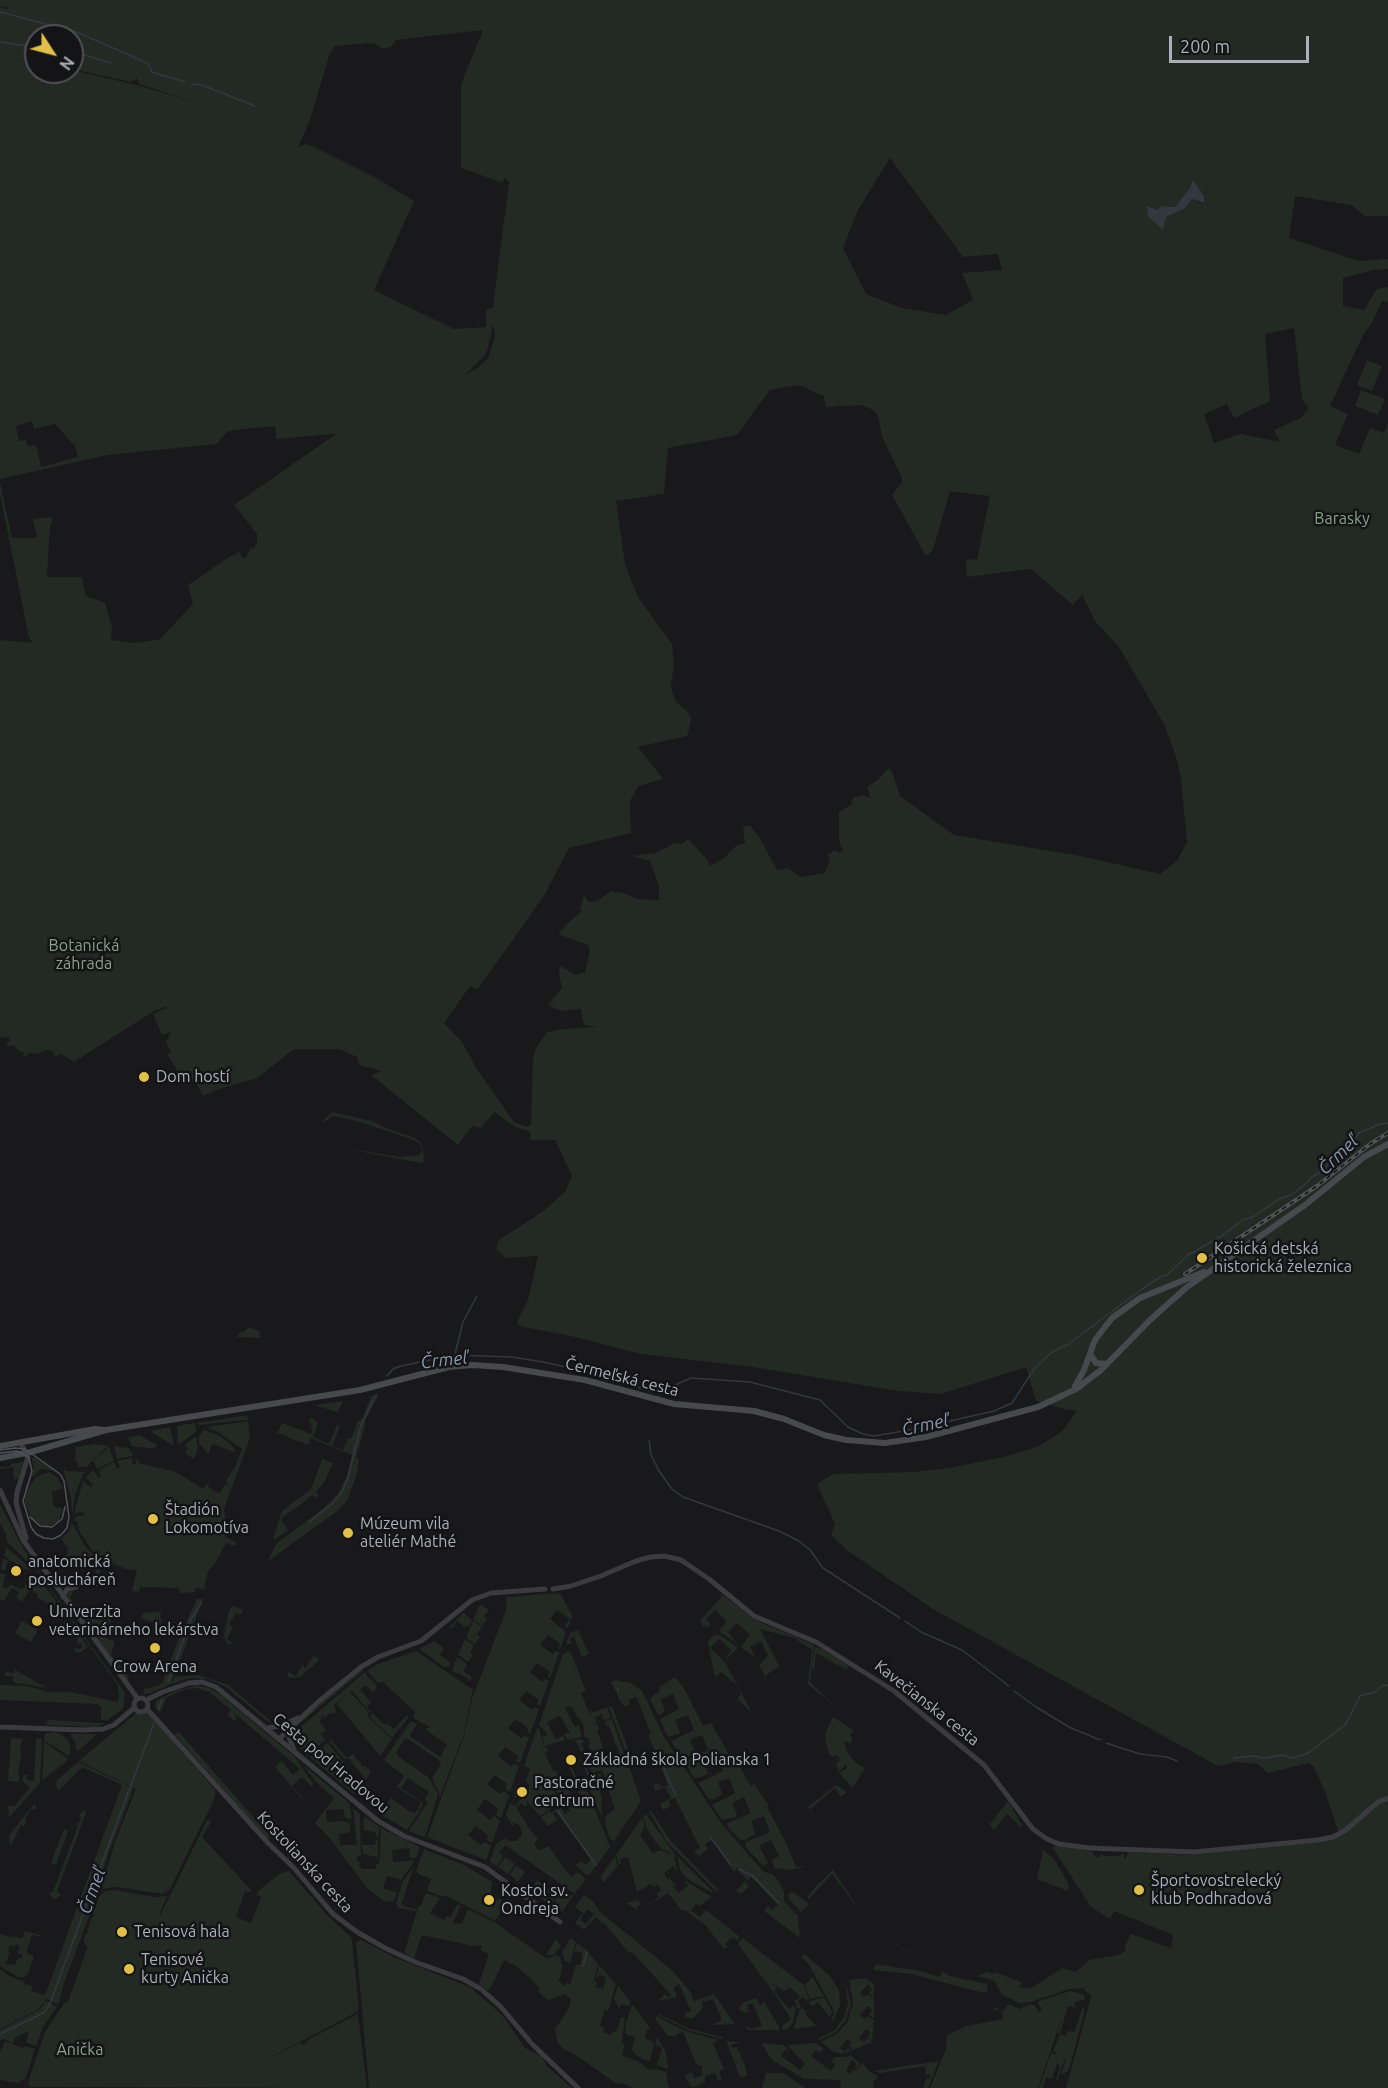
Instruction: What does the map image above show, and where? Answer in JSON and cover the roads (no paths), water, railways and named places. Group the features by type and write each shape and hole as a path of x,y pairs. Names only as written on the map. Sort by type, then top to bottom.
{"main road":[{"path":"1069,1393 1081,1378 1101,1332 1116,1314 1140,1298 1215,1266 1305,1205 1364,1157 1388,1144"},
{"name":"Čermeľská cesta","path":"0,1458 27,1453 106,1430 360,1390 464,1365 503,1367 576,1378 680,1405 754,1411 784,1419 831,1437 878,1443 899,1442 1029,1410 1069,1393 1107,1364 1162,1308 1215,1266"},
{"path":"1187,1287 1190,1282 1188,1279"},
{"path":"1090,1353 1096,1363 1107,1364"},
{"name":"Čermeľská cesta","path":"0,1446 106,1430"}],"street":[{"path":"20,1442 27,1453 16,1503 28,1545"},
{"path":"0,1490 18,1529 63,1596 138,1699 147,1701 147,1709 140,1713 134,1708"},
{"name":"Kavečianska cesta","path":"553,1588 571,1586 651,1557 670,1556 681,1560 709,1579 754,1616 816,1642 894,1690 984,1765 1036,1831 1059,1844 1090,1848 1203,1851 1333,1837 1352,1826 1378,1802 1388,1798"},
{"path":"63,1596 68,1589 76,1587"},
{"path":"277,1737 361,1667 378,1657 421,1641 472,1600 491,1593 544,1589"},
{"name":"Cesta pod Hradovou","path":"147,1701 175,1687 189,1683 202,1682 223,1692 378,1821 404,1836 485,1868 560,1922"},
{"path":"0,1726 103,1729 114,1725 134,1708 138,1699"},
{"name":"Kostolianska cesta","path":"147,1709 333,1914 357,1932 385,1948 415,1962 463,1979 481,1989 501,2007 533,2045 578,2088"},
{"path":"268,1728 300,1718"},
{"path":"277,1737 283,1725"},
{"path":"294,1725 289,1737 294,1752"}],"waterway":[{"path":"0,12 79,33 145,62 152,72 185,82"},
{"path":"0,42 24,45"},
{"path":"84,55 111,63"},
{"path":"192,84 202,85 255,106"},
{"name":"Črmeľ","path":"387,1376 393,1369 401,1366 455,1355 512,1357 543,1362 604,1375 652,1392 659,1392 691,1378 750,1382 820,1400 848,1427 874,1436 994,1411 1012,1403 1034,1369 1052,1352 1067,1345 1142,1289 1167,1275 1188,1255 1225,1234 1242,1220 1253,1217 1279,1199 1291,1195 1324,1170 1328,1163 1339,1157 1359,1133 1388,1123"},
{"path":"455,1354 463,1322 477,1296"},
{"name":"Črmeľ","path":"309,1522 332,1504 342,1492 348,1478 361,1425 376,1395"},
{"path":"649,1440 651,1455 659,1471 672,1489 683,1497 779,1531 799,1541 810,1550 823,1568 900,1618"},
{"name":"Črmeľ","path":"168,1682 191,1619 201,1603"},
{"path":"905,1621 921,1632 962,1650 1009,1686"},
{"path":"1234,1758 1253,1756 1265,1758 1283,1755 1293,1758 1308,1753 1346,1724 1360,1696 1388,1685"},
{"path":"1014,1691 1069,1727 1100,1740"},
{"name":"Črmeľ","path":"158,1710 162,1699"},
{"name":"Črmeľ","path":"0,2034 43,2013 49,2006 154,1723"},
{"path":"1106,1743 1140,1754 1167,1757 1177,1761"},
{"path":"656,1749 676,1795"},
{"path":"557,1810 596,1865"},
{"path":"711,1838 731,1865"},
{"path":"739,1869 753,1876 779,1903"},
{"path":"583,1966 587,1952"}],"tram line":[{"path":"0,1450 25,1449 60,1474 64,1481 69,1517 67,1528 61,1535 53,1539 44,1538 36,1534 31,1527 23,1501 32,1471 29,1458 17,1451 0,1453"},
{"path":"30,1517 40,1526 52,1527 62,1519 65,1507"}],"railway":[{"path":"1185,1274 1317,1186 1370,1144 1388,1133"}],"place":[{"name":"Dom hostí","path":"144,1077"},
{"name":"Košická detská historická železnica","path":"1202,1258"},
{"name":"Štadión Lokomotíva","path":"153,1519"},
{"name":"Múzeum vila ateliér Mathé","path":"348,1533"},
{"name":"anatomická poslucháreň","path":"16,1571"},
{"name":"Univerzita veterinárneho lekárstva","path":"37,1621"},
{"name":"Crow Arena","path":"155,1648"},
{"name":"Základná škola Polianska 1","path":"571,1760"},
{"name":"Pastoračné centrum","path":"522,1792"},
{"name":"Športovostrelecký klub Podhradová","path":"1139,1890"},
{"name":"Kostol sv. Ondreja","path":"489,1900"},
{"name":"Tenisová hala","path":"122,1932"},
{"name":"Tenisové kurty Anička","path":"129,1969"}],"park label":[{"name":"Barasky","path":"1342,519"},
{"name":"Botanická záhrada","path":"84,955"},
{"name":"Anička","path":"80,2050"}]}
